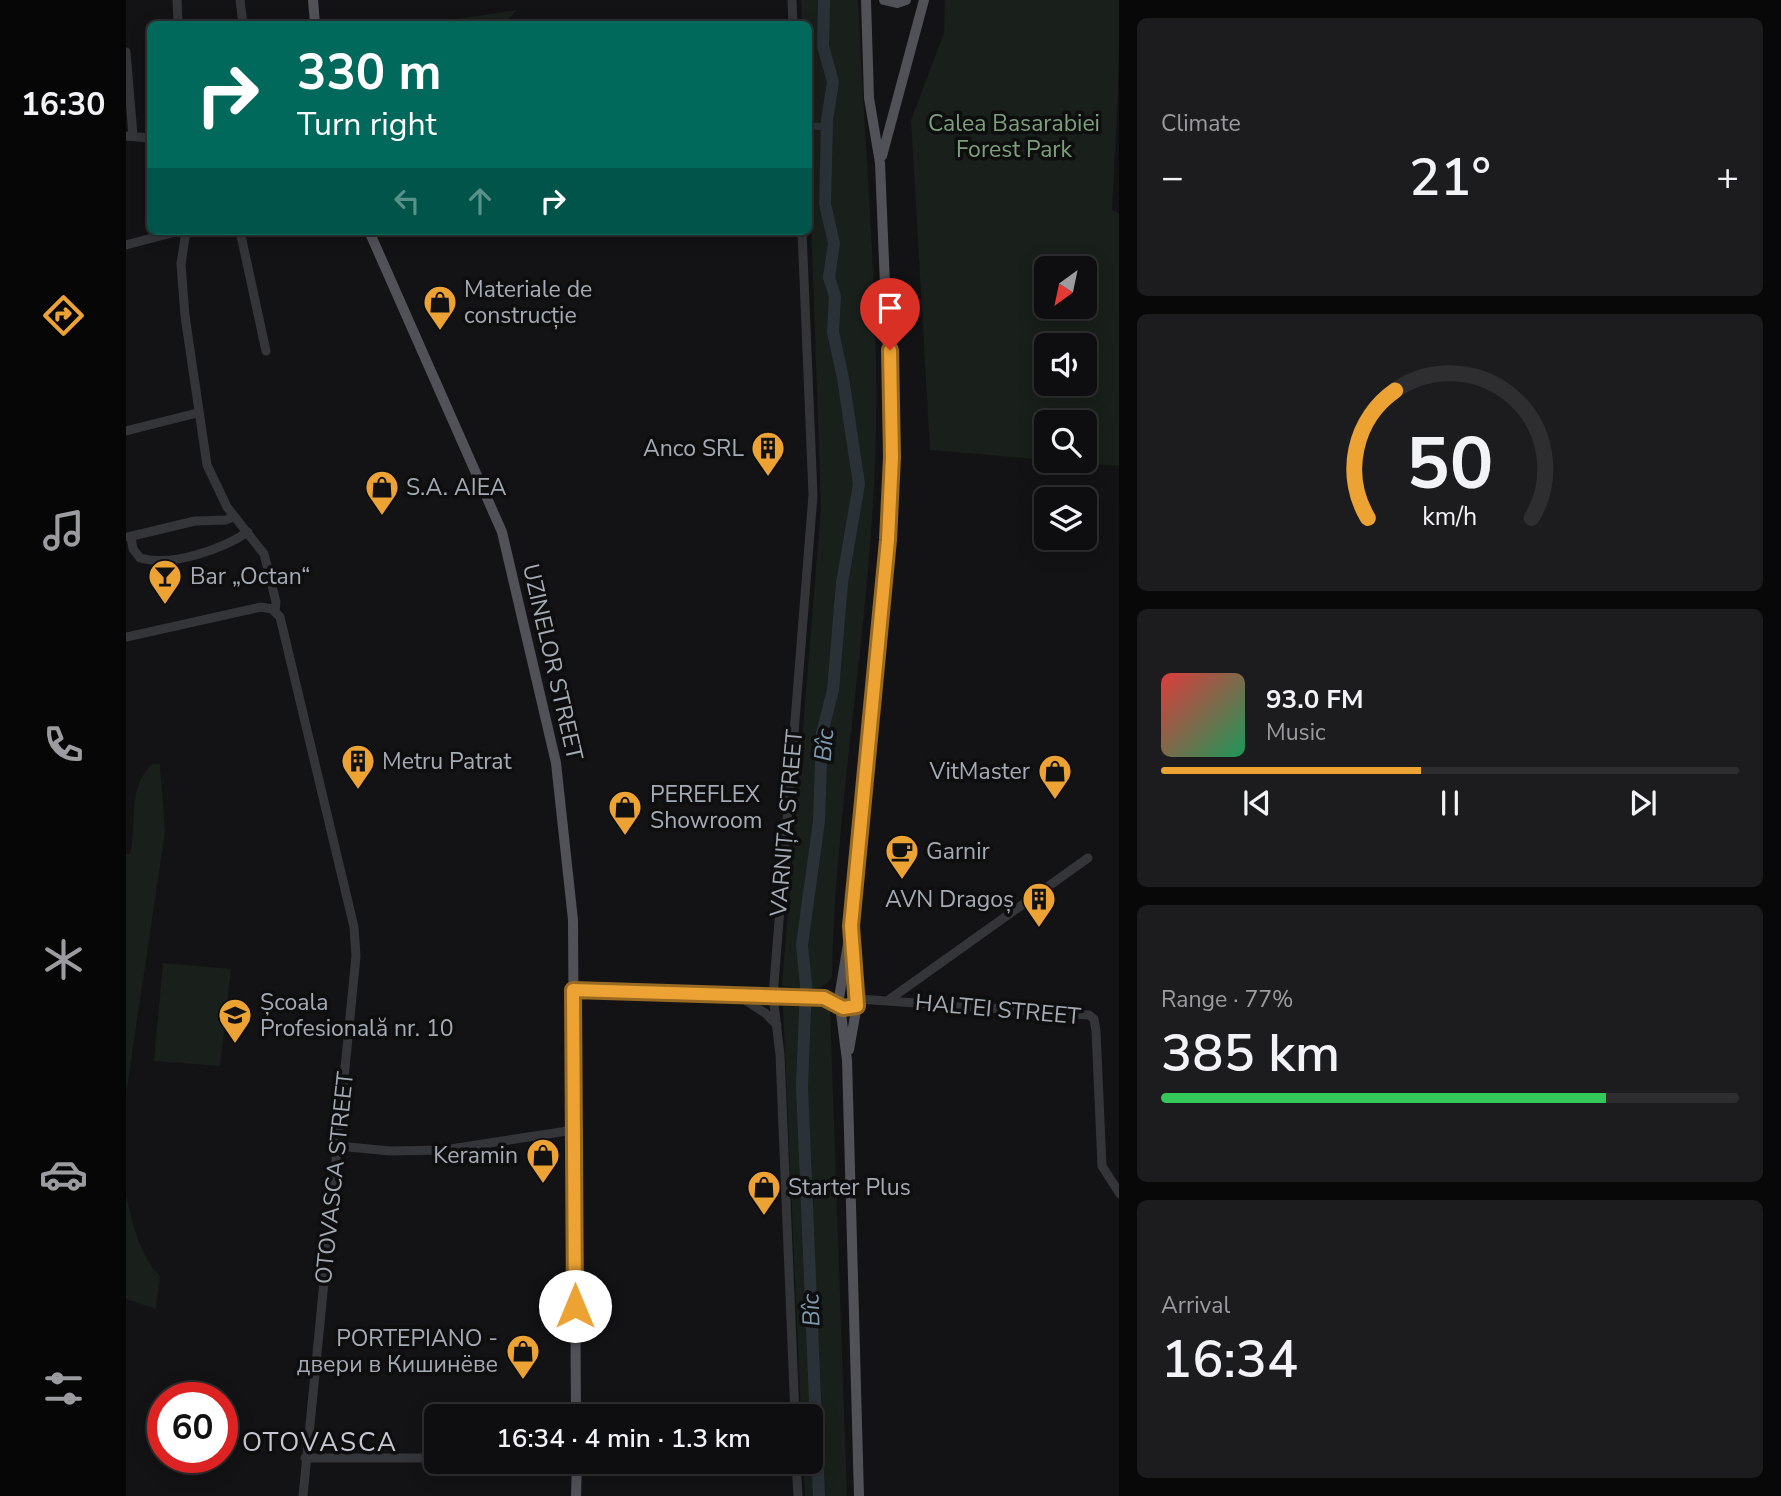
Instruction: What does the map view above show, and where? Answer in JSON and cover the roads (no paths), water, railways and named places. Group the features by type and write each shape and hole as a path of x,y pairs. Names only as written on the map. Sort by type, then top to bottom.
{"main road":[{"path":"313,0 315,21"},
{"path":"859,1496 847,1060 839,1007 851,926 890,504 891,372 880,163 869,97 866,0"},
{"path":"884,0 897,3 906,0"},
{"path":"880,163 924,0"},
{"name":"UZINELOR STREET","path":"371,235 502,532 556,763 572,890 576,1404"},
{"path":"847,1060 858,999 851,926"},
{"path":"840,989 848,988 858,999"},
{"path":"839,1007 858,999"},
{"path":"576,1474 576,1496"}],"street":[{"path":"177,0 178,21"},
{"path":"240,0 243,21"},
{"path":"792,0 793,21"},
{"path":"126,52 130,136"},
{"path":"126,245 164,235"},
{"name":"OTOVASCA STREET","path":"185,235 181,264 197,413 207,465 214,484 234,516 264,554 356,941 303,1496"},
{"path":"241,235 266,351"},
{"name":"VARNIȚA STREET","path":"793,1404 777,1026 778,997 774,975 813,495 802,235"},
{"path":"126,431 197,413"},
{"path":"234,516 226,520 195,521 129,537 136,554 153,561 187,556 231,542 248,532"},
{"path":"126,637 261,607 277,614"},
{"name":"HALTEI STREET","path":"890,999 1088,858"},
{"path":"751,994 766,987 774,975"},
{"path":"827,998 840,989"},
{"path":"573,990 827,998 839,1007"},
{"path":"735,994 765,1013 777,1026"},
{"name":"HALTEI STREET","path":"858,999 890,999 1089,1015 1094,1019 1096,1031 1101,1166 1119,1194"},
{"path":"338,1146 390,1151 444,1150 574,1130"},
{"path":"305,1458 424,1458"},
{"path":"797,1474 798,1496"}],"waterway":[{"name":"Bîc","path":"819,1496 802,1086 806,985 802,945 819,821 822,733 833,690 842,583 859,484 843,378 833,332 835,296 829,277 834,243 825,204 827,120 833,82 823,46 824,0"},
{"path":"813,126 827,127"}],"place":[{"name":"Materiale de construcție","path":"440,332"},
{"name":"Anco SRL","path":"768,478"},
{"name":"S.A. AIEA","path":"382,517"},
{"name":"Bar „Octan“","path":"165,606"},
{"name":"Metru Patrat","path":"358,791"},
{"name":"VitMaster","path":"1055,801"},
{"name":"PEREFLEX Showroom","path":"625,837"},
{"name":"Garnir","path":"902,881"},
{"name":"AVN Dragoș","path":"1039,929"},
{"name":"Școala Profesională nr. 10","path":"235,1045"},
{"name":"Keramin","path":"543,1185"},
{"name":"Starter Plus","path":"764,1217"},
{"name":"PORTEPIANO - двери в Кишинёве","path":"523,1381"}],"district":[{"name":"OTOVASCA","path":"320,1442"}],"park label":[{"name":"Calea Basarabiei Forest Park","path":"1014,136"}]}
